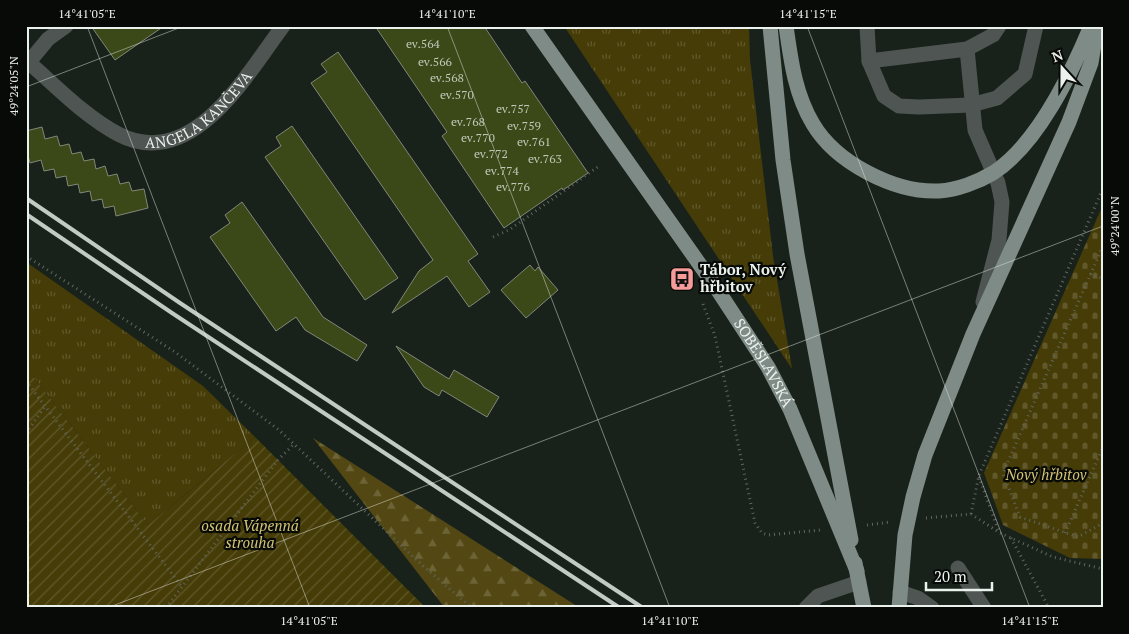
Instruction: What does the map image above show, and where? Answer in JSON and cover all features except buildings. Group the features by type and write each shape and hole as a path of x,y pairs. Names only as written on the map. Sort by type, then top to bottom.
{"main road":[{"name":"SOBĚSLAVSKÁ","path":"532,26 717,289 768,367 790,409 858,577 864,608"},
{"path":"770,26 783,160 797,254 858,577"},
{"path":"786,26 795,84 806,112 826,140 852,164 885,181 903,186 939,191 978,181 994,172 1031,136 1046,116 1076,61 1090,26"},
{"path":"899,608 905,535 912,497 925,455 973,334 1069,122 1091,63 1097,26"}],"street":[{"path":"28,61 48,39 66,26"},
{"name":"ANGELA KANČEVA","path":"28,61 92,116 119,134 144,142 164,141 195,130 222,106 283,26"},
{"path":"867,26 869,61 884,96 898,106 971,105 997,98 1026,74 1036,26"},
{"path":"869,61 967,49 993,35 999,26"},
{"path":"967,49 971,105 978,139 994,172 1001,192 1002,225 996,256 973,334"},
{"path":"958,568 984,608"},
{"path":"806,608 818,596 858,577"},
{"path":"900,592 918,598 932,608"}],"path":[{"path":"493,237 509,230 599,166"},
{"path":"971,514 979,475 1103,188"},
{"path":"1103,246 1003,473 1020,517 1078,537 1103,524"},
{"path":"26,256 175,352 279,430 422,565 472,608"},
{"path":"1090,274 1103,279"},
{"path":"702,304 715,336 755,522 762,533 768,536 830,529"},
{"path":"26,381 182,587"},
{"path":"26,433 45,406"},
{"path":"166,608 278,460 293,445"},
{"path":"1065,532 1103,447"},
{"path":"979,475 1000,532"},
{"path":"916,519 971,514 1011,538 1053,557 1103,569"},
{"path":"858,526 897,521"},
{"path":"1011,538 1049,608"}],"green space":[{"path":"564,26 749,26 750,60 773,256 792,369"},
{"name":"Nový hřbitov","path":"1103,205 1103,559 1070,558 1003,525 984,473"},
{"path":"26,262 203,386 255,437 148,525 26,367"},
{"name":"osada Vápenná strouha","path":"26,367 148,525 255,437 426,608 26,608"},
{"path":"313,438 580,608 445,608"}],"railway":[{"path":"26,198 180,303 643,608"},
{"path":"26,214 172,313 620,608"}],"place":[{"name":"Tábor, Nový hřbitov","path":"682,279"}]}
